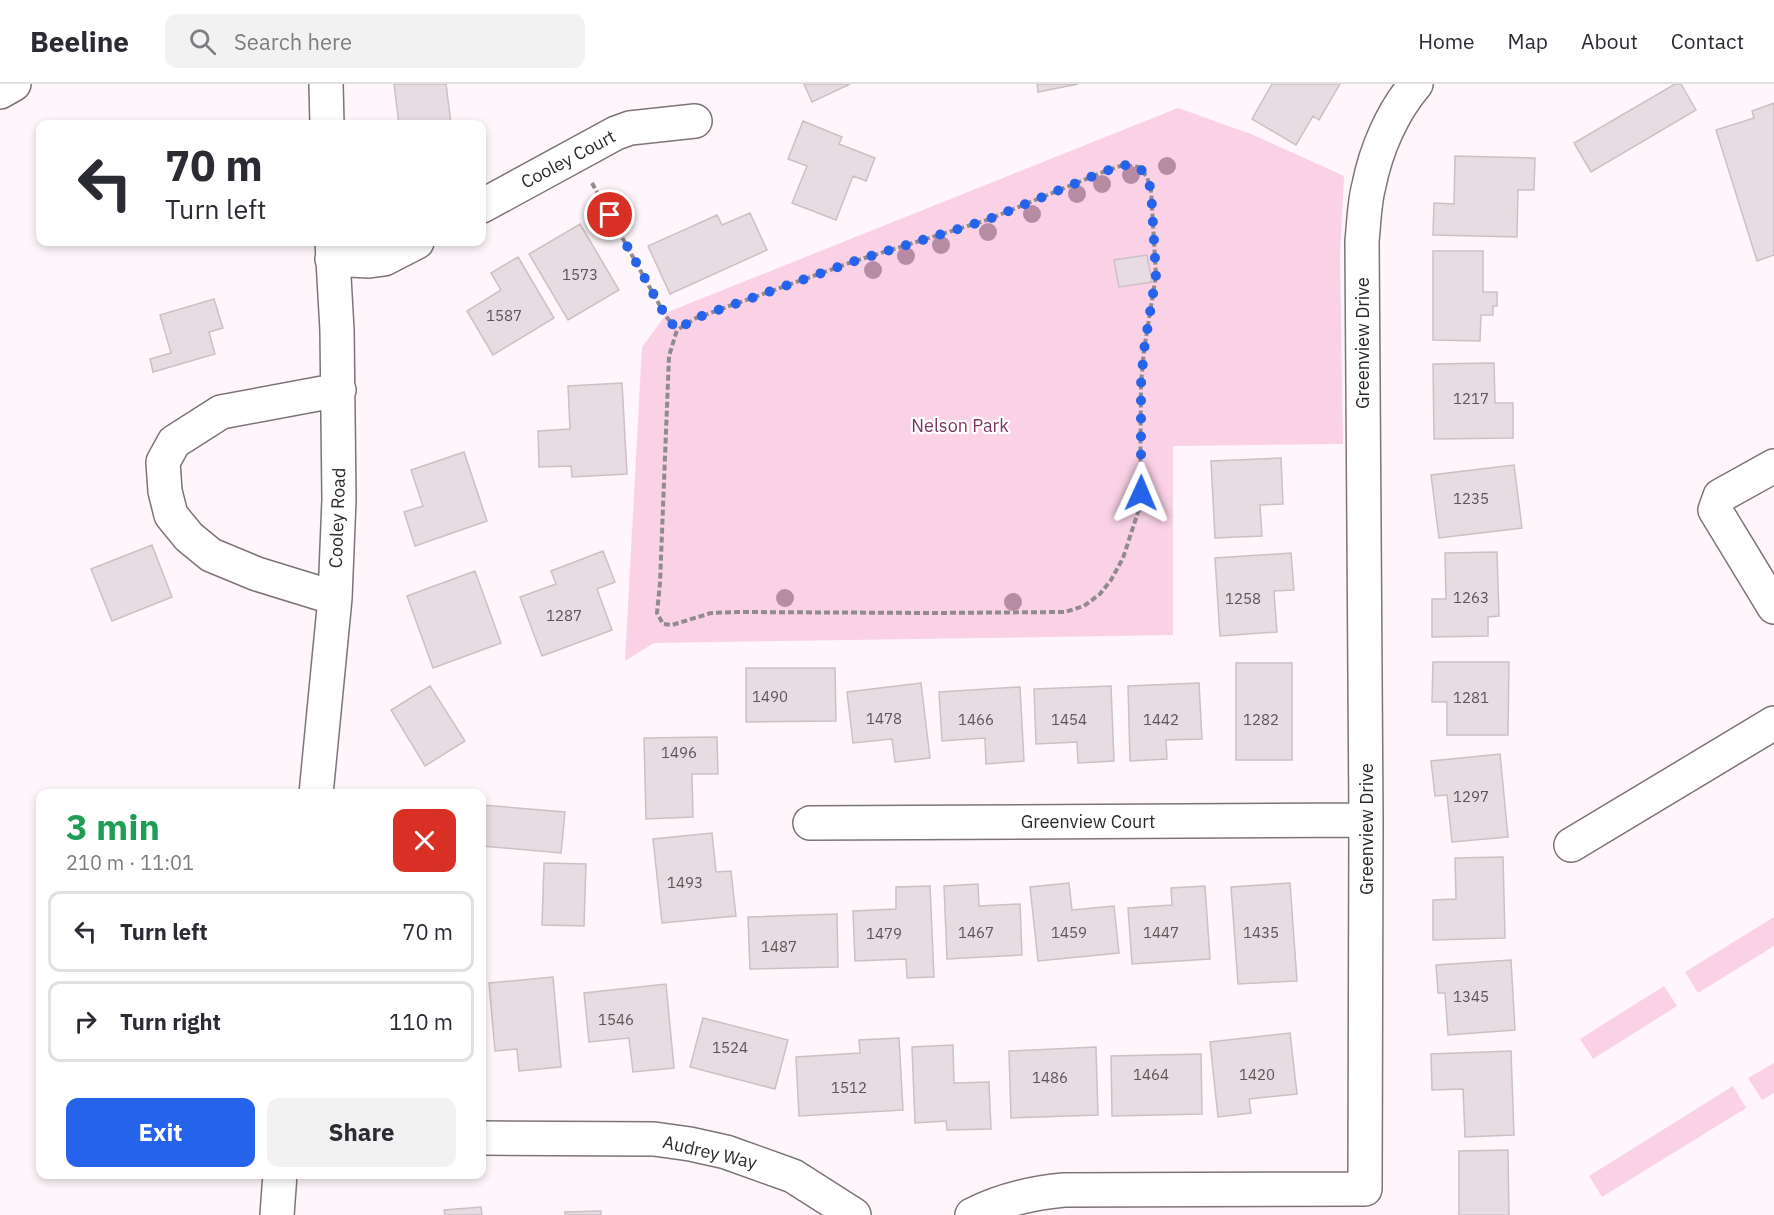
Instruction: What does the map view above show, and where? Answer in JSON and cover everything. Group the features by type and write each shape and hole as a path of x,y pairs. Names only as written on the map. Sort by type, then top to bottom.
{"street":[{"path":"0,92 14,84"},
{"path":"326,84 327,120"},
{"name":"Greenview Drive","path":"972,1215 1011,1199 1038,1192 1064,1190 1365,1189 1366,820 1362,241 1368,188 1376,156 1394,117 1416,84"},
{"name":"Cooley Court","path":"486,204 616,133 630,128 695,121"},
{"path":"332,250 369,261 384,259 409,246"},
{"name":"Cooley Road","path":"316,789 334,598 339,500 339,390 332,250"},
{"path":"334,598 257,574 211,555 189,537 171,514 165,491 163,462 174,441 221,412 339,390"},
{"path":"1774,466 1720,496 1715,510 1774,608"},
{"path":"1571,845 1774,723"},
{"name":"Greenview Court","path":"810,823 1366,820"},
{"name":"Audrey Way","path":"486,1138 654,1139 690,1144 726,1152 793,1176 854,1215"},
{"path":"277,1215 280,1179"}],"path":[{"path":"577,154 665,315 677,330"},
{"path":"1123,165 1139,167 1147,177 1151,190 1156,275 1141,384 1140,506 1123,558 1100,594 1084,606 1065,612 739,612 711,613 672,625 663,624 657,613 669,356 677,330 696,318 855,261 987,220 1103,172 1123,165"}],"green space":[{"name":"Nelson Park","path":"1178,108 1251,134 1344,176 1340,255 1343,444 1173,446 1173,635 654,643 625,661 642,347 668,312"},
{"path":"1774,917 1774,946 1698,993 1685,972"},
{"path":"1664,986 1677,1006 1593,1059 1580,1039"},
{"path":"1774,1063 1774,1093 1762,1100 1748,1078"},
{"path":"1733,1086 1746,1108 1602,1197 1589,1176"}],"building":[{"path":"394,84 446,84 450,120 398,120"},
{"path":"804,84 850,84 812,102"},
{"path":"1037,84 1078,84 1038,92"},
{"path":"1272,84 1340,84 1319,120 1313,116 1296,145 1252,119"},
{"path":"1675,84 1681,84 1696,110 1591,172 1574,143"},
{"path":"1774,103 1774,255 1757,261 1716,130 1754,118 1752,111"},
{"path":"803,121 842,137 839,144 875,158 866,181 853,176 836,220 792,203 807,166 788,159"},
{"path":"1455,156 1535,158 1534,190 1518,190 1517,237 1433,235 1434,203 1454,204"},
{"path":"750,213 767,250 670,294 648,246 717,215 722,225"},
{"path":"580,224 619,290 568,320 529,254"},
{"path":"1433,251 1483,251 1483,292 1497,292 1497,306 1493,306 1493,315 1481,315 1480,341 1433,340"},
{"path":"1147,255 1152,282 1119,287 1114,260"},
{"path":"518,257 554,318 493,355 467,311 501,290 491,273"},
{"path":"214,299 223,328 209,332 215,354 153,372 150,359 171,353 160,315"},
{"path":"1494,363 1495,403 1513,403 1513,438 1434,439 1433,364"},
{"path":"622,383 627,474 572,477 571,466 539,467 538,431 570,429 568,386"},
{"path":"464,452 487,521 415,546 404,512 423,506 411,470"},
{"path":"1281,458 1283,504 1260,505 1262,536 1215,538 1211,461"},
{"path":"1514,465 1522,528 1439,538 1431,475"},
{"path":"152,545 172,597 112,621 91,569"},
{"path":"603,551 615,582 597,589 612,630 542,656 520,597 556,584 551,571"},
{"path":"1497,552 1499,616 1488,617 1488,636 1432,637 1432,599 1446,599 1445,553"},
{"path":"1291,553 1294,590 1274,591 1277,632 1220,636 1215,558"},
{"path":"475,571 501,643 433,668 407,596"},
{"path":"1433,662 1509,662 1508,735 1447,735 1447,702 1432,702"},
{"path":"1236,663 1292,663 1292,760 1236,760"},
{"path":"746,668 835,668 836,721 746,722"},
{"path":"921,683 930,758 895,762 892,739 853,743 847,692"},
{"path":"1199,683 1202,739 1166,740 1167,759 1130,761 1128,686"},
{"path":"430,686 465,741 425,766 391,710"},
{"path":"1111,686 1114,761 1078,763 1077,742 1036,744 1034,689"},
{"path":"1020,687 1024,761 986,764 985,738 942,741 939,692"},
{"path":"717,737 718,774 692,774 693,817 646,819 644,738"},
{"path":"1500,754 1508,837 1452,842 1447,795 1435,796 1431,761"},
{"path":"486,805 565,812 561,853 486,846"},
{"path":"712,833 716,872 731,871 736,916 662,923 653,839"},
{"path":"1503,857 1505,938 1433,940 1433,900 1456,899 1455,858"},
{"path":"544,863 586,864 584,926 542,925"},
{"path":"1069,883 1072,910 1114,906 1119,953 1038,961 1030,887"},
{"path":"1290,883 1297,981 1238,984 1231,887"},
{"path":"978,884 979,906 1020,904 1022,955 947,959 944,886"},
{"path":"930,886 934,977 907,978 906,959 855,961 853,911 896,909 896,887"},
{"path":"1205,886 1210,959 1132,964 1128,908 1172,905 1171,888"},
{"path":"837,914 838,967 750,969 748,917"},
{"path":"1511,960 1515,1030 1448,1035 1445,993 1438,993 1436,965"},
{"path":"553,977 561,1067 519,1071 517,1049 495,1051 489,983"},
{"path":"666,984 674,1068 633,1072 629,1038 589,1042 584,993"},
{"path":"703,1018 788,1040 775,1089 690,1067"},
{"path":"1290,1033 1297,1094 1249,1099 1251,1113 1218,1117 1210,1042"},
{"path":"899,1038 903,1110 799,1116 796,1057 860,1053 859,1040"},
{"path":"953,1045 954,1083 989,1082 991,1129 947,1130 946,1121 915,1123 912,1047"},
{"path":"1096,1047 1098,1115 1011,1118 1009,1051"},
{"path":"1511,1051 1514,1135 1465,1137 1463,1089 1432,1090 1431,1054"},
{"path":"1201,1054 1202,1114 1112,1116 1111,1056"},
{"path":"1508,1150 1509,1215 1459,1215 1459,1151"},
{"path":"481,1207 482,1215 445,1215 444,1210"},
{"path":"601,1211 601,1215 565,1215 565,1212"}],"route":[{"path":"610,215 665,315 677,330 696,318 855,261 987,220 1103,172 1123,165 1139,167 1147,177 1151,190 1156,275 1141,384 1141,493"}]}
